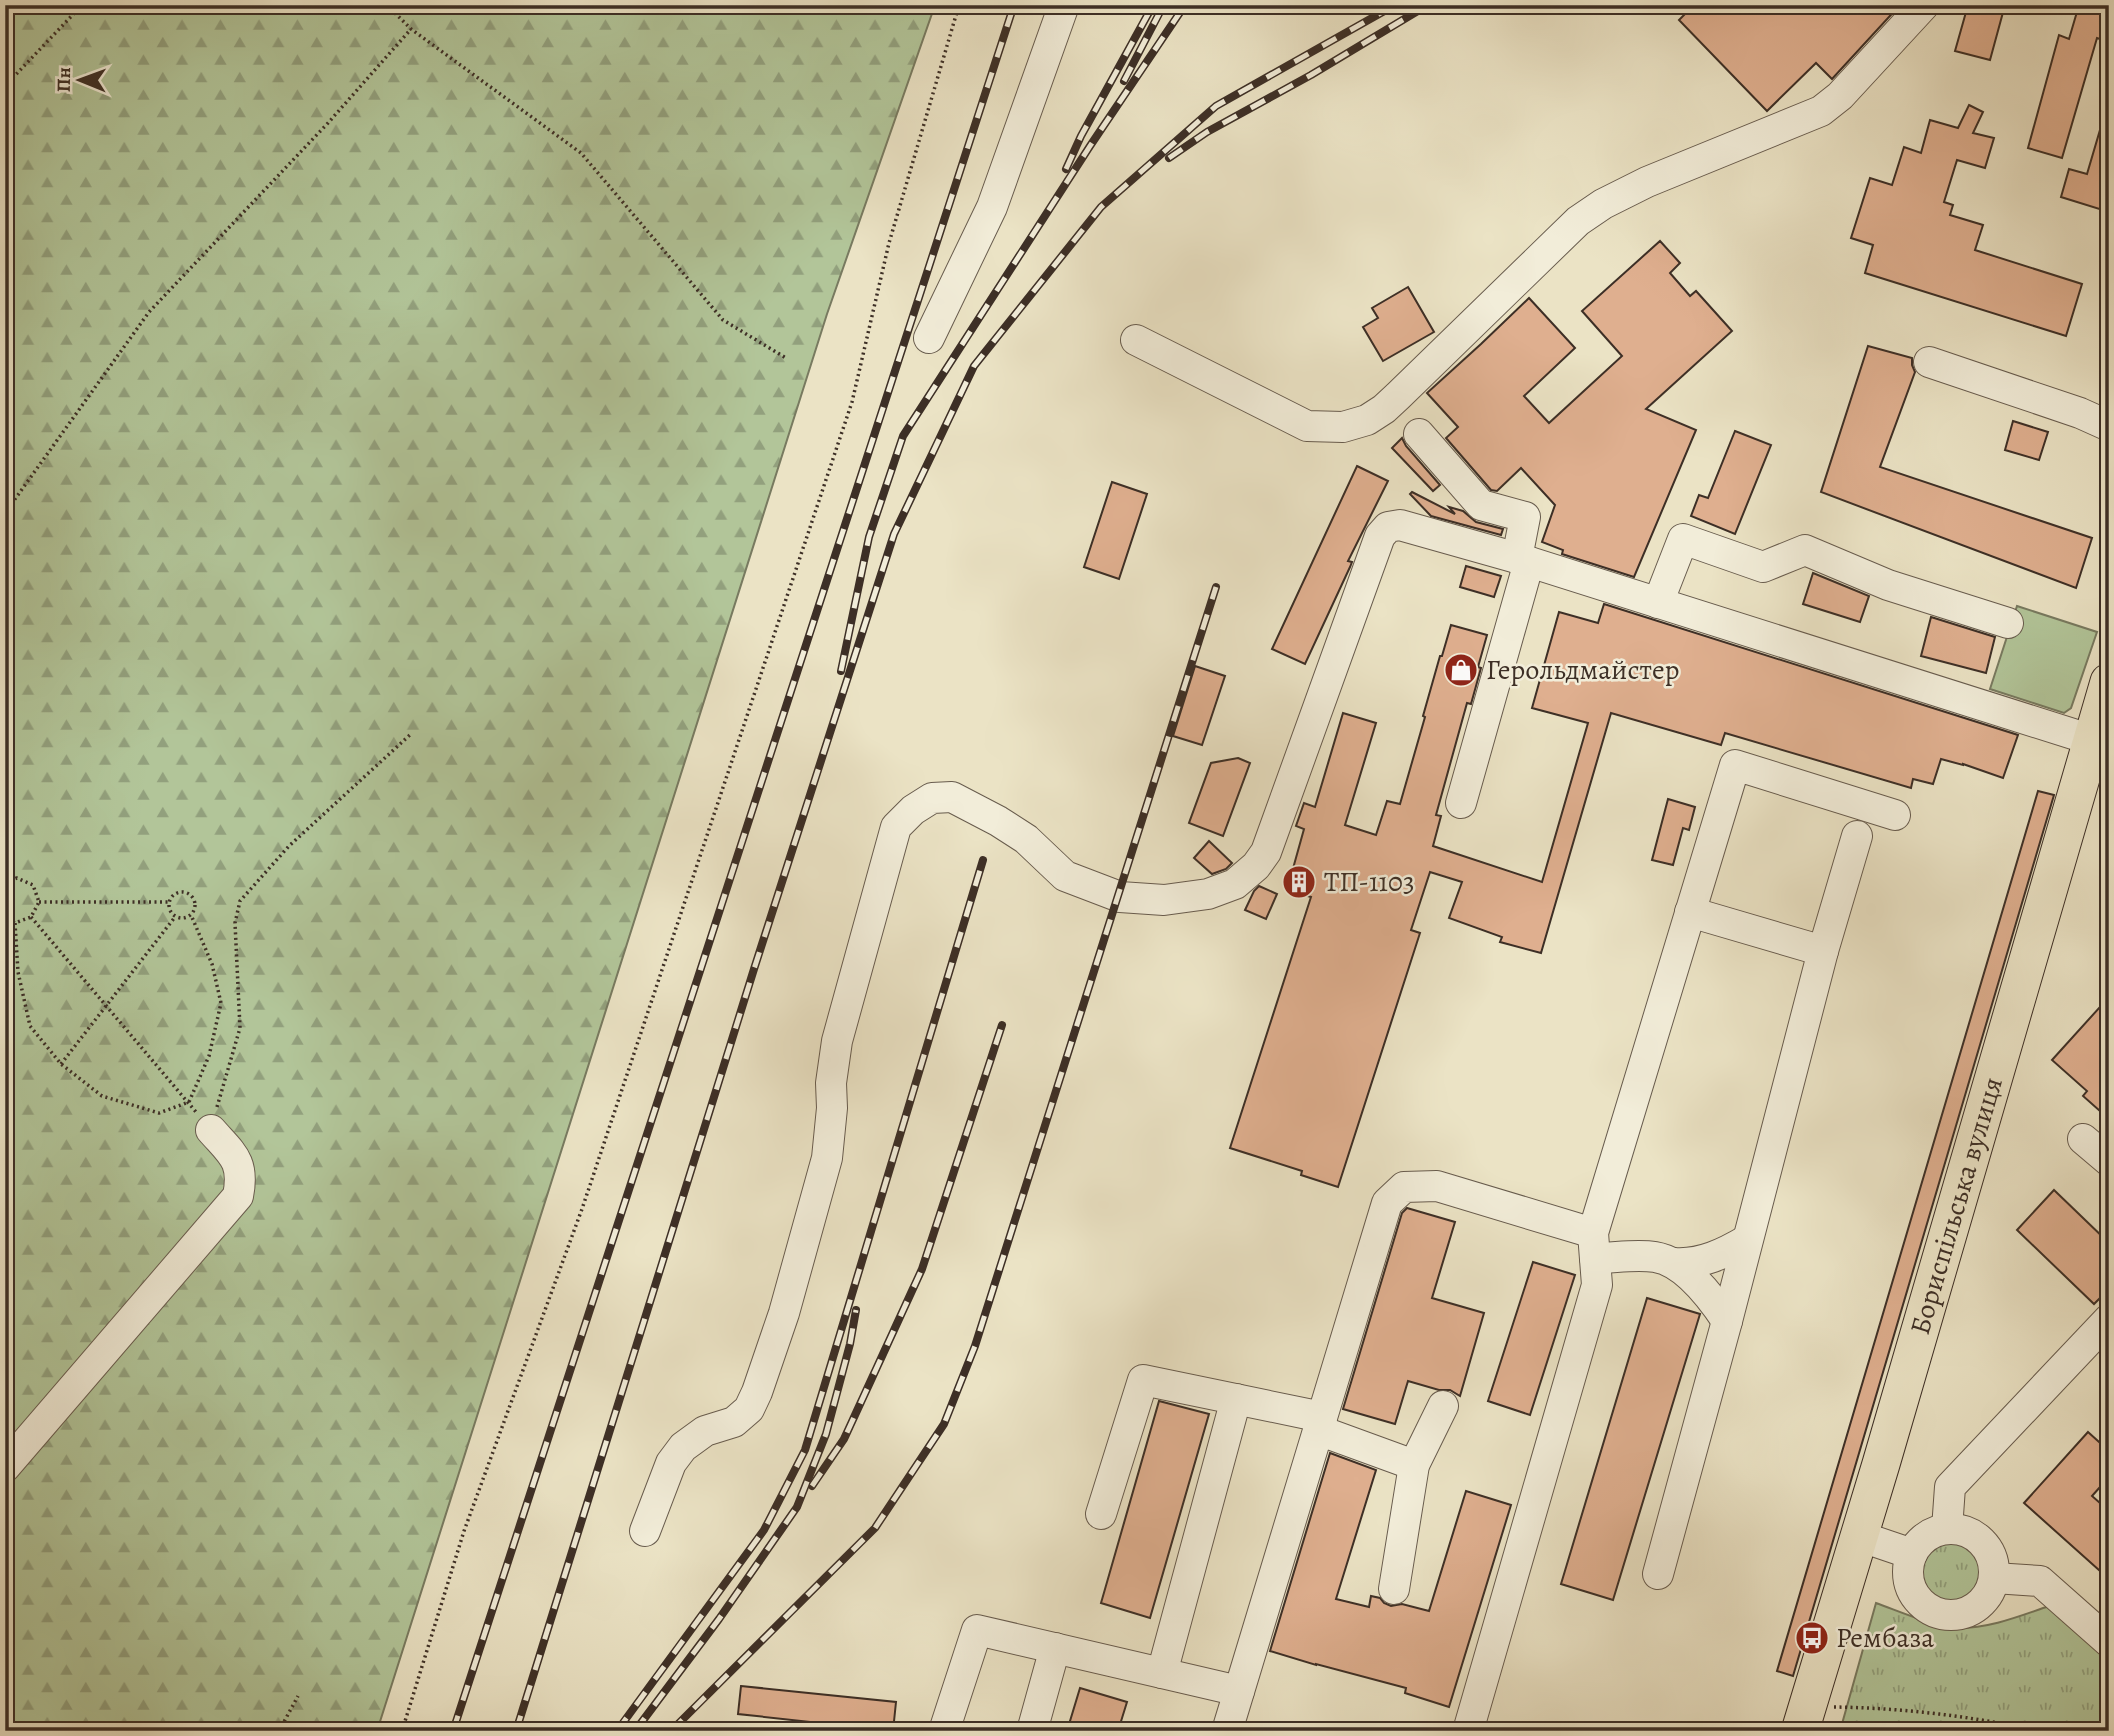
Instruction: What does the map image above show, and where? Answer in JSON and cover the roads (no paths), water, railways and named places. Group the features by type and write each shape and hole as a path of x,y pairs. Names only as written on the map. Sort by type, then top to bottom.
{"main road":[{"name":"Бориспільська вулиця","path":"1800,1731 2109,682"}],"street":[{"path":"929,338 992,207 1064,5"},
{"path":"1136,340 1307,426 1343,427 1367,420 1398,396 1578,221 1603,204 1647,182 1821,111 1840,96 1924,5"},
{"path":"1929,362 2080,413 2109,426"},
{"path":"1419,434 1481,505 1525,517 1523,560 1461,803"},
{"path":"645,1531 671,1463 683,1447 705,1431 734,1422 748,1409 757,1392 784,1313 827,1158 832,1108 831,1083 837,1041 896,827 913,810 932,798 952,797 1026,839 1065,876 1120,897 1164,900 1208,894 1235,884 1266,852 1380,536 1388,527 1400,525 1523,560 2092,740"},
{"path":"1658,603 1683,539 1763,566 1805,550 1888,585 2008,623"},
{"path":"1468,1731 1597,1285 1594,1246 1735,765 1895,815"},
{"path":"1658,1574 1823,951 1857,836"},
{"path":"1690,912 1823,951"},
{"path":"5,1466 239,1196 242,1180 239,1163 211,1130"},
{"path":"2083,1139 2109,1161"},
{"path":"1227,1731 1387,1203 1404,1187 1437,1186 1594,1246 1655,1257 1674,1264 1685,1264 1720,1255 1748,1240"},
{"path":"1674,1264 1711,1296 1727,1321"},
{"path":"1947,1529 1950,1487 2109,1319"},
{"path":"1101,1514 1143,1380 1236,1399 1320,1424 1414,1465"},
{"path":"1162,1673 1236,1399"},
{"path":"1394,1589 1414,1465 1443,1406"},
{"path":"1947,1529 1969,1532 1978,1538 1991,1556 1994,1567 1994,1578 1985,1599 1968,1612 1956,1615 1934,1612 1924,1606 1911,1587 1909,1564 1912,1553 1927,1536 1947,1529"},
{"path":"1859,1536 1912,1553"},
{"path":"1994,1578 2040,1581 2109,1642"},
{"path":"944,1731 977,1630 1239,1691"},
{"path":"1032,1731 1055,1648"}],"railway":[{"path":"453,1731 1014,5"},
{"path":"1066,169 1081,136 1153,5"},
{"path":"841,671 869,537 903,436 1090,146 1185,5"},
{"path":"516,1731 754,969 894,534 974,366 1101,207 1216,106 1395,5"},
{"path":"1169,158 1207,132 1311,75 1426,6"},
{"path":"1124,81 1161,10"},
{"path":"671,1731 875,1528 944,1424 975,1346 1216,587"},
{"path":"617,1731 764,1530 805,1450 983,860"},
{"path":"812,1486 844,1439 922,1269 1002,1025"},
{"path":"635,1731 719,1619 797,1507 826,1434 850,1344 856,1310"}],"place":[{"name":"Герольдмайстер","path":"1461,670"},
{"name":"ТП-1103","path":"1299,882"},
{"name":"Рембаза","path":"1812,1638"}]}
